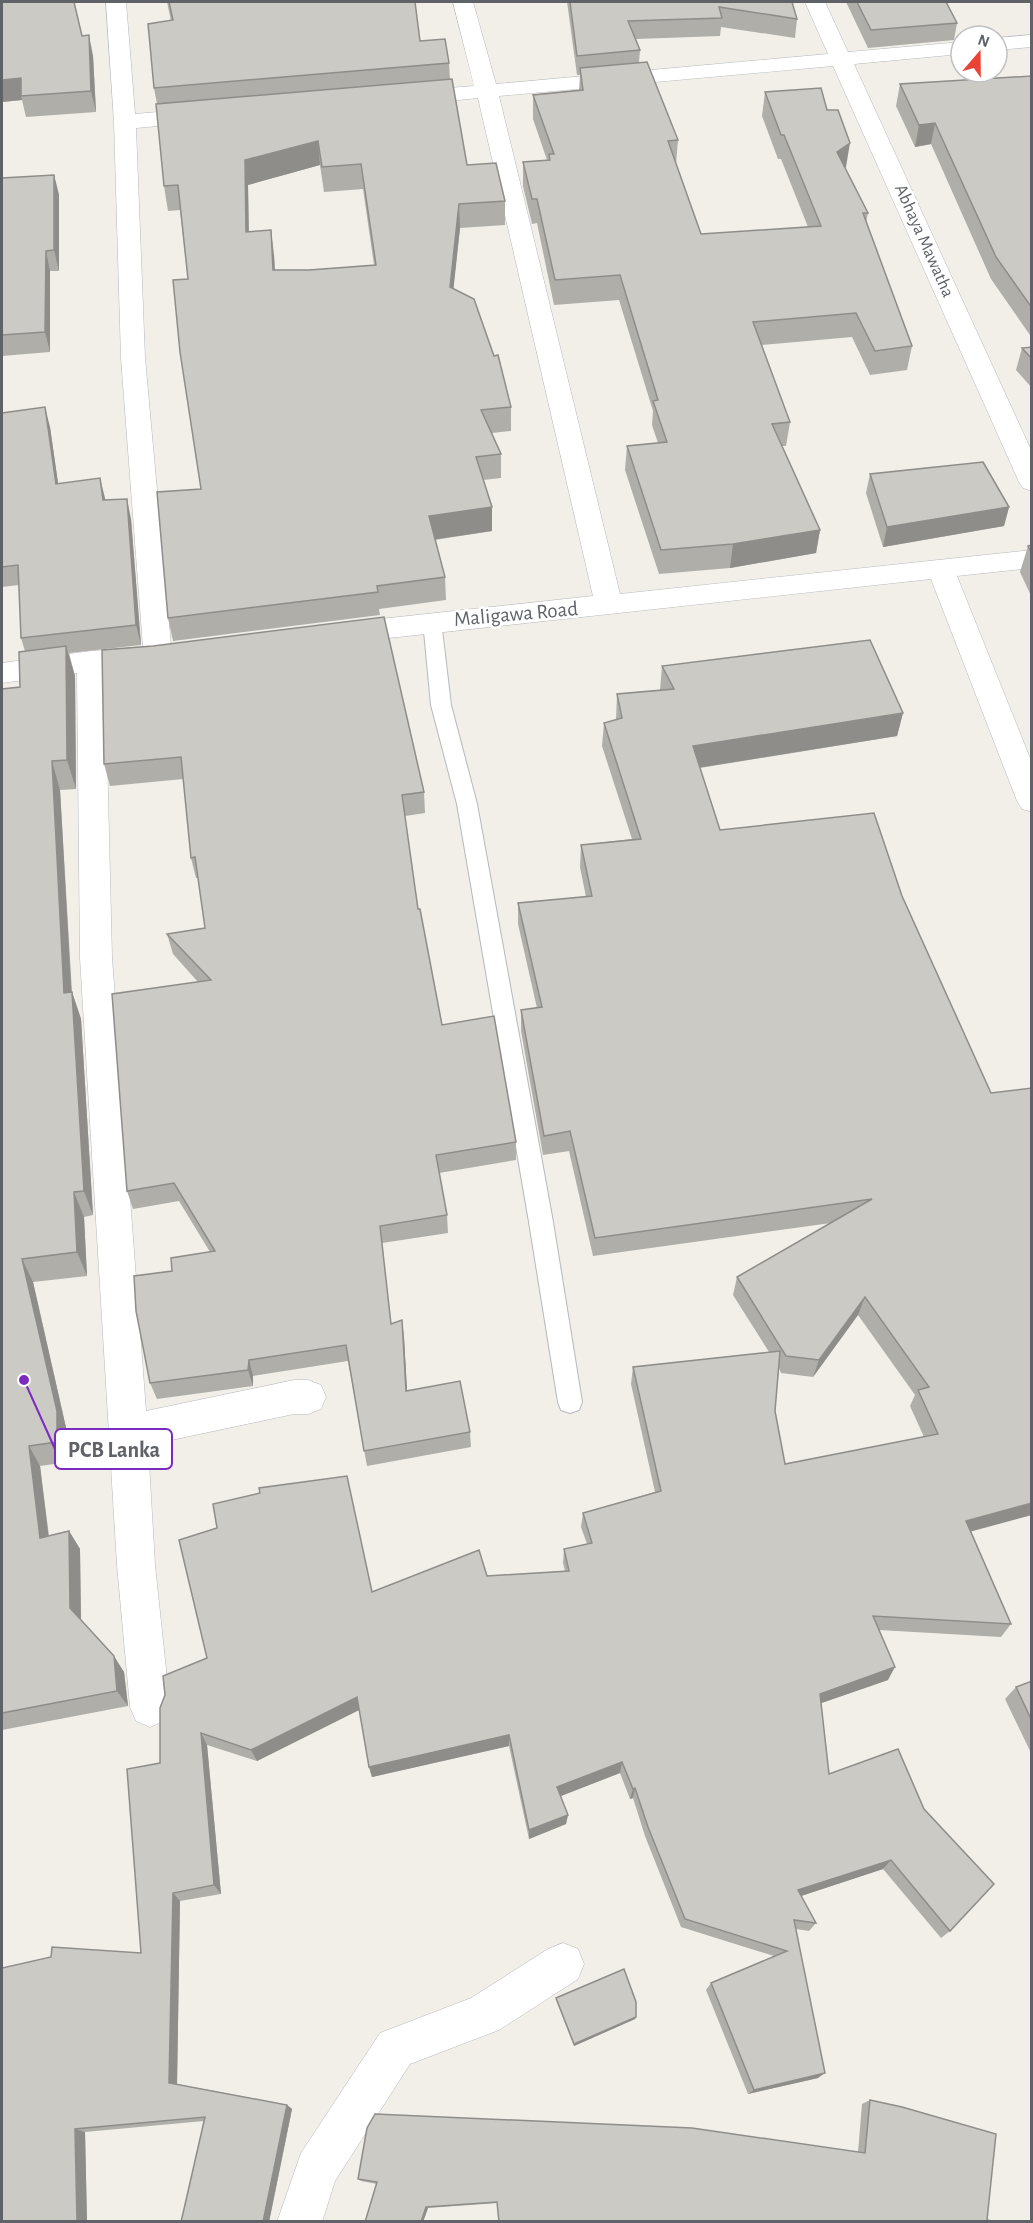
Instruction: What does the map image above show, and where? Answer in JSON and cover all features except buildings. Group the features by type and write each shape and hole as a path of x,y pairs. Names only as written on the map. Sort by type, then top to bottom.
{"street":[{"path":"2,673 91,661 169,655 133,358 124,122 116,2"},
{"path":"463,2 487,92 609,605"},
{"name":"Abhaya Mawatha","path":"815,2 1032,482"},
{"path":"1009,43 1032,41"},
{"path":"394,99 949,49"},
{"path":"124,122 218,114"},
{"name":"Maligawa Road","path":"318,636 432,621 609,605 1032,559"},
{"path":"941,570 1032,801"},
{"path":"91,661 96,958 136,1565 150,1707"},
{"path":"129,1432 294,1397 308,1397"},
{"path":"299,2222 317,2169 395,2048 484,2015 563,1964"}],"lane":[{"path":"432,621 441,705 467,804 541,1222 570,1402"}],"place":[{"name":"PCB Lanka","path":"24,1380"}]}
